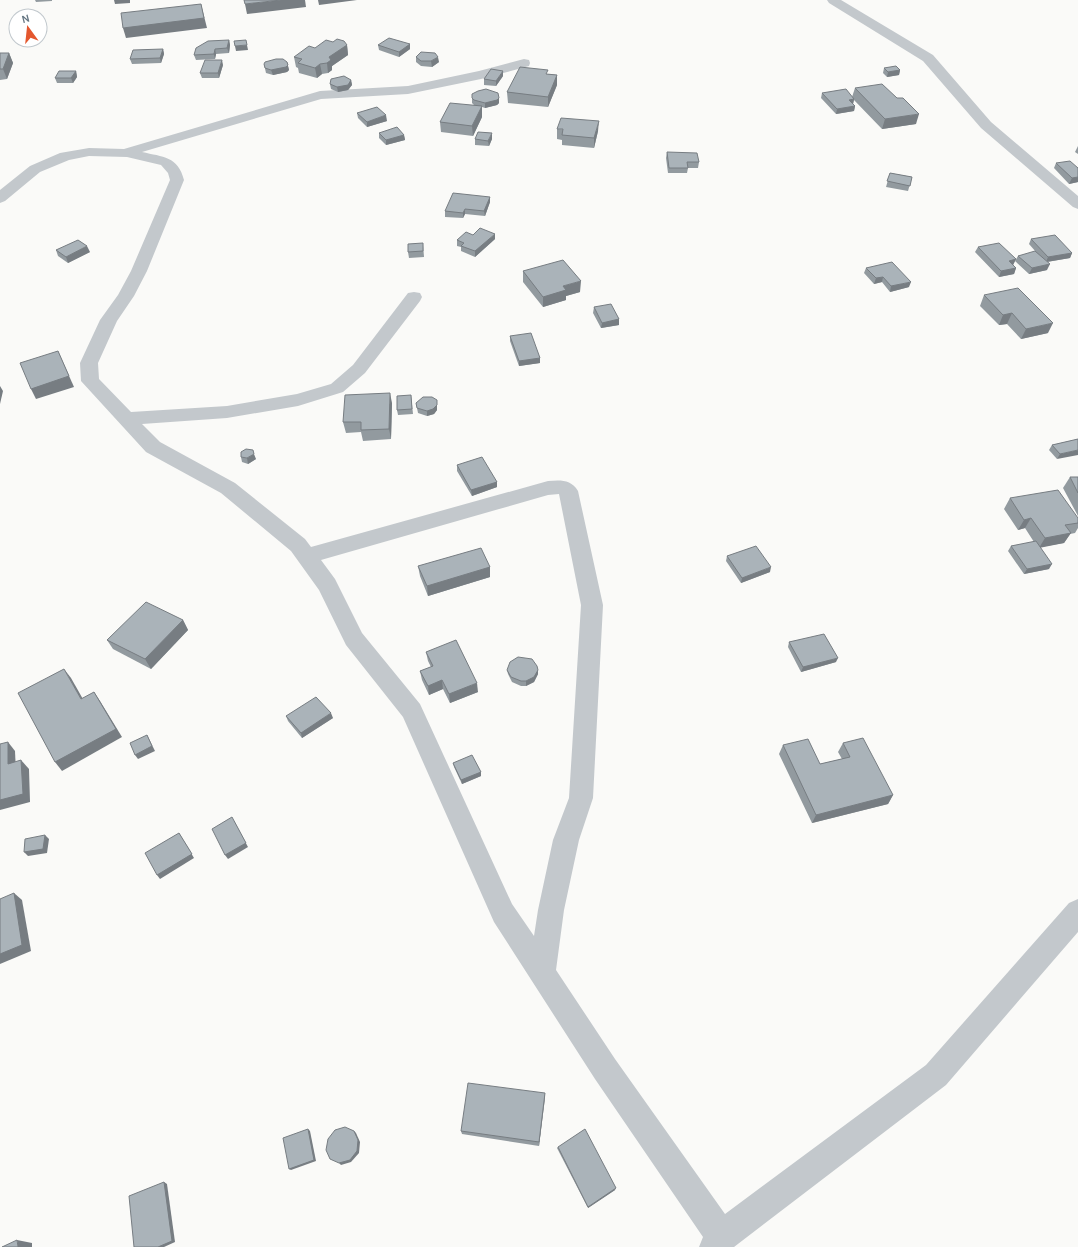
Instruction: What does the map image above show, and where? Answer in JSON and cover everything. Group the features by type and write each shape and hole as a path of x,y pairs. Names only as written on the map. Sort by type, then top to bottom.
{"street":[{"path":"833,0 928,58 986,125 1078,204"},
{"path":"127,153 320,95 408,90 481,75 524,63"},
{"path":"0,198 34,169 65,156 89,152 127,153 166,162 175,172 177,180 139,271 126,296 109,320 89,363 90,381 153,447 228,488 298,545 307,556 327,585 354,639 412,711 503,913 718,1241 936,1075 1069,920 1078,912"},
{"path":"127,419 227,412 298,400 337,388 359,369 414,297"},
{"path":"307,556 548,488 562,487 568,491 592,605 582,791 581,798 566,840 551,910 542,972"}],"building":[{"path":"244,0 281,0 245,4"},
{"path":"201,4 204,18 123,28 121,13"},
{"path":"389,38 410,44 399,52 378,45"},
{"path":"337,39 344,41 347,45 329,57 331,60 327,63 320,64 315,68 298,63 302,59 294,57 309,46 315,48 326,40 333,42"},
{"path":"229,40 227,48 215,49 214,54 194,55 196,48 208,41"},
{"path":"246,40 247,45 235,46 234,41"},
{"path":"163,49 160,58 130,59 133,50"},
{"path":"421,52 435,53 438,57 431,61 421,61 416,57"},
{"path":"0,53 9,53 3,69 0,69"},
{"path":"283,59 288,65 286,67 271,70 265,68 265,62"},
{"path":"205,60 222,60 218,73 200,73"},
{"path":"896,66 900,70 888,72 884,68"},
{"path":"520,67 548,70 546,74 557,75 548,97 507,92"},
{"path":"491,69 503,71 496,81 484,79"},
{"path":"59,71 76,71 71,78 55,78"},
{"path":"344,76 351,80 348,85 337,87 330,84 331,79"},
{"path":"882,84 897,98 903,98 919,114 885,119 855,88"},
{"path":"486,89 498,93 499,98 497,100 485,103 472,98 472,94"},
{"path":"846,89 854,99 849,100 855,106 837,109 822,93"},
{"path":"450,103 482,106 472,126 440,122"},
{"path":"377,107 386,115 367,122 357,113"},
{"path":"561,118 599,121 594,138 562,135 563,129 557,129"},
{"path":"397,127 404,135 386,140 379,133"},
{"path":"478,132 492,133 488,141 475,139"},
{"path":"667,152 697,153 699,162 687,162 688,168 669,168"},
{"path":"1070,161 1078,168 1078,177 1072,178 1056,163"},
{"path":"890,173 912,177 910,186 887,181"},
{"path":"453,193 490,197 484,211 465,209 463,213 445,211"},
{"path":"480,228 495,234 475,251 461,246 464,243 457,240 466,232 473,235"},
{"path":"1055,235 1072,253 1048,257 1031,239"},
{"path":"78,240 87,246 66,257 56,250"},
{"path":"423,243 423,251 408,252 408,244"},
{"path":"999,243 1016,259 1009,261 1016,268 1001,271 978,247"},
{"path":"1035,251 1050,264 1032,268 1018,256"},
{"path":"563,260 581,281 563,286 566,290 543,297 523,271"},
{"path":"892,262 911,282 891,286 883,277 876,278 866,268"},
{"path":"1018,288 1053,323 1026,329 1012,313 1003,315 984,295"},
{"path":"611,304 619,319 602,323 594,307"},
{"path":"531,333 540,358 519,361 510,336"},
{"path":"58,351 69,376 31,389 20,363"},
{"path":"390,393 389,429 361,430 361,422 343,422 345,395"},
{"path":"411,395 412,409 397,410 397,396"},
{"path":"423,397 432,397 437,400 437,405 433,409 427,411 417,408 416,403"},
{"path":"1078,439 1078,450 1060,454 1052,445"},
{"path":"246,449 253,450 254,454 247,458 241,457 241,452"},
{"path":"482,457 497,482 471,490 457,465"},
{"path":"1070,477 1078,477 1078,493"},
{"path":"1058,490 1078,518 1078,523 1065,525 1071,533 1045,538 1031,518 1024,520 1010,498"},
{"path":"1036,541 1052,564 1027,569 1011,546"},
{"path":"756,546 771,567 742,578 727,556"},
{"path":"481,548 490,567 427,586 418,566"},
{"path":"146,602 183,620 145,659 107,640"},
{"path":"824,634 838,658 803,667 789,642"},
{"path":"456,640 477,683 449,694 442,680 428,686 420,671 433,666 426,652"},
{"path":"518,657 532,659 538,670 534,677 526,681 521,681 511,677 507,670 510,662"},
{"path":"64,669 81,699 94,692 116,729 55,762 18,693"},
{"path":"316,697 331,713 301,733 286,716"},
{"path":"147,735 152,746 135,755 130,743"},
{"path":"863,738 893,795 816,815 783,745 808,739 820,764 850,757 843,743"},
{"path":"8,742 8,764 21,760 23,794 0,800 0,744"},
{"path":"472,755 481,772 461,780 453,763"},
{"path":"232,817 246,843 225,855 212,829"},
{"path":"179,833 192,854 157,875 145,853"},
{"path":"45,835 43,849 24,852 25,839"},
{"path":"14,893 22,945 0,954 0,899"},
{"path":"468,1083 545,1093 539,1142 461,1131"},
{"path":"345,1127 354,1131 358,1140 357,1151 350,1160 339,1163 330,1159 326,1150 328,1139 335,1130"},
{"path":"308,1129 314,1160 289,1169 283,1138"},
{"path":"585,1129 616,1188 588,1207 558,1147"},
{"path":"164,1182 172,1241 158,1247 134,1247 129,1196"},
{"path":"17,1240 18,1247 2,1247"}]}
